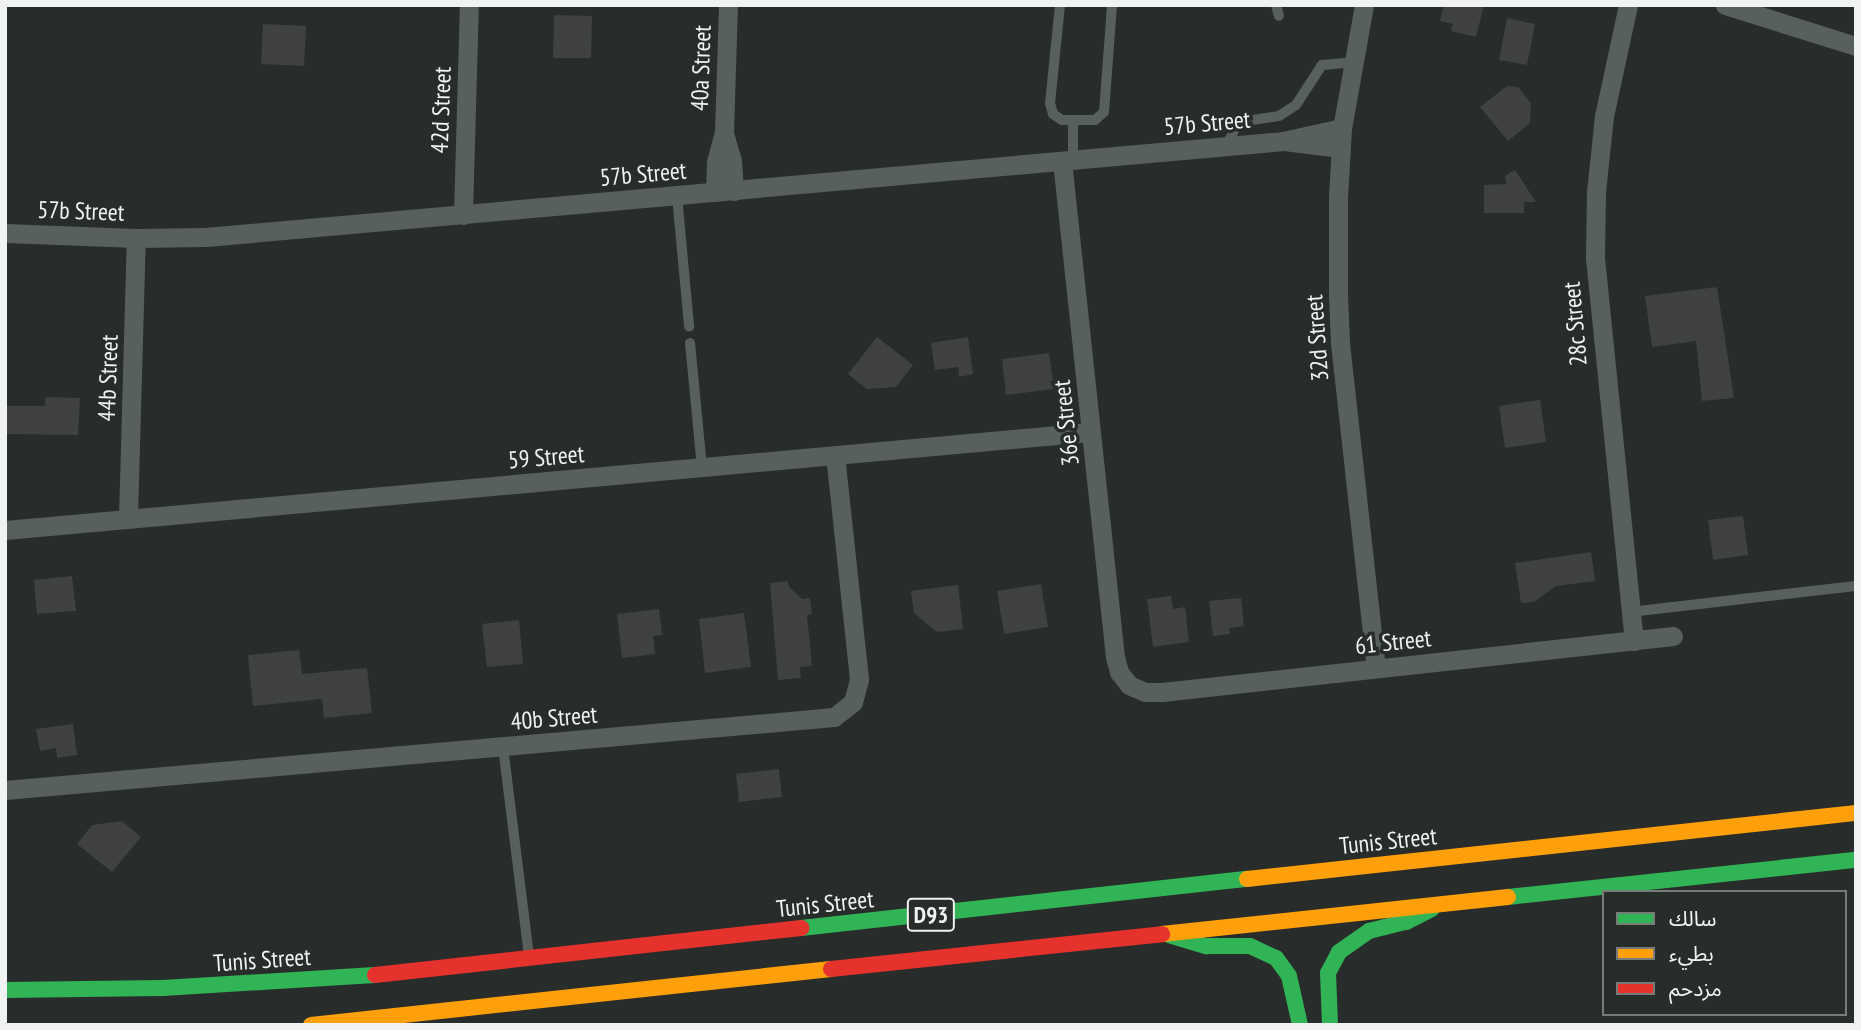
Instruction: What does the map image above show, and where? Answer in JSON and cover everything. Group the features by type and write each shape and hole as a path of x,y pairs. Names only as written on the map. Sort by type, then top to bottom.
{"main road":[{"name":"Tunis Street","path":"5,990 261,984 530,958 1856,813"},
{"name":"D93","path":"311,1025 1856,860"},
{"path":"1330,1025 1328,973 1339,952 1369,930 1406,922 1439,905"},
{"path":"1169,935 1206,946 1250,946 1276,958 1289,976 1300,1025"}],"street":[{"name":"42d Street","path":"463,215 469,5"},
{"name":"40a Street","path":"724,192 732,161 724,132 728,5"},
{"name":"32d Street","path":"1364,5 1342,128 1337,246 1340,343 1376,668"},
{"name":"28c Street","path":"1628,5 1604,116 1597,192 1595,258 1634,640"},
{"path":"1726,5 1856,46"},
{"name":"57b Street","path":"5,233 136,238 206,237 1283,141 1342,128"},
{"name":"57b Street","path":"1283,141 1311,147 1340,148"},
{"name":"36e Street","path":"1068,160 1091,432 1115,657 1123,679"},
{"name":"44b Street","path":"128,518 136,238"},
{"name":"59 Street","path":"5,530 1091,432"},
{"name":"40b Street","path":"5,790 827,719 848,708 856,695 859,679 835,456"},
{"name":"61 Street","path":"1123,679 1145,692 1163,692 1673,636"}],"lane":[{"path":"1060,5 1051,109 1057,118 1073,120 1095,120 1104,112 1112,5"},
{"path":"1226,146 1239,122 1279,116 1296,105 1322,65 1354,62"},
{"path":"1068,160 1073,120"},
{"path":"677,196 689,326"},
{"path":"690,343 702,467"},
{"path":"1630,612 1856,586"},
{"path":"503,747 530,958"}],"building":[{"path":"1444,5 1484,5 1476,37 1451,31 1453,24 1440,21"},
{"path":"554,15 592,16 591,58 553,58"},
{"path":"1507,18 1535,24 1527,65 1499,60"},
{"path":"263,24 306,26 304,66 261,64"},
{"path":"1507,86 1518,87 1531,103 1530,123 1508,141 1480,107"},
{"path":"1515,170 1536,202 1524,202 1524,213 1484,213 1484,185 1506,184 1505,176"},
{"path":"1717,287 1734,398 1702,401 1696,341 1652,347 1645,296"},
{"path":"877,337 913,365 896,387 867,389 848,374"},
{"path":"968,337 973,374 959,377 958,367 935,370 931,343"},
{"path":"1049,353 1054,389 1006,395 1002,359"},
{"path":"46,397 80,398 78,435 5,434 5,406 45,406"},
{"path":"1540,400 1546,442 1505,448 1499,406"},
{"path":"1743,516 1748,555 1713,560 1708,520"},
{"path":"1591,552 1595,581 1556,586 1534,602 1521,603 1515,563"},
{"path":"72,576 76,611 37,614 34,580"},
{"path":"788,581 789,587 802,599 810,598 812,614 807,615 812,666 800,667 801,678 778,680 770,583"},
{"path":"1041,584 1048,627 1004,634 997,591"},
{"path":"958,585 963,629 937,632 914,613 911,591"},
{"path":"1171,596 1173,609 1185,607 1189,642 1153,647 1147,599"},
{"path":"1241,598 1244,626 1229,628 1230,634 1213,636 1209,601"},
{"path":"659,609 662,635 653,636 655,654 622,658 617,614"},
{"path":"744,613 751,667 705,673 699,619"},
{"path":"519,620 523,664 487,667 482,624"},
{"path":"299,650 302,674 367,668 372,713 324,718 322,699 253,706 248,655"},
{"path":"73,724 77,755 57,758 56,748 40,751 36,729"},
{"path":"779,769 782,797 739,802 736,774"},
{"path":"122,821 141,837 112,872 77,844 92,825"}],"traffic: fast":[{"path":"1508,897 1856,860"},
{"path":"801,928 1247,879"},
{"path":"1330,1025 1328,973 1339,952 1369,931 1406,922 1432,909"},
{"path":"1169,935 1206,946 1250,946 1276,958 1289,976 1300,1025"},
{"path":"5,990 163,988 375,975"}],"traffic: slow":[{"path":"1247,879 1856,813"},
{"path":"1162,934 1508,897"},
{"path":"311,1025 831,969"}],"traffic: jam":[{"path":"375,975 801,928"},
{"path":"831,969 1162,934"}]}
